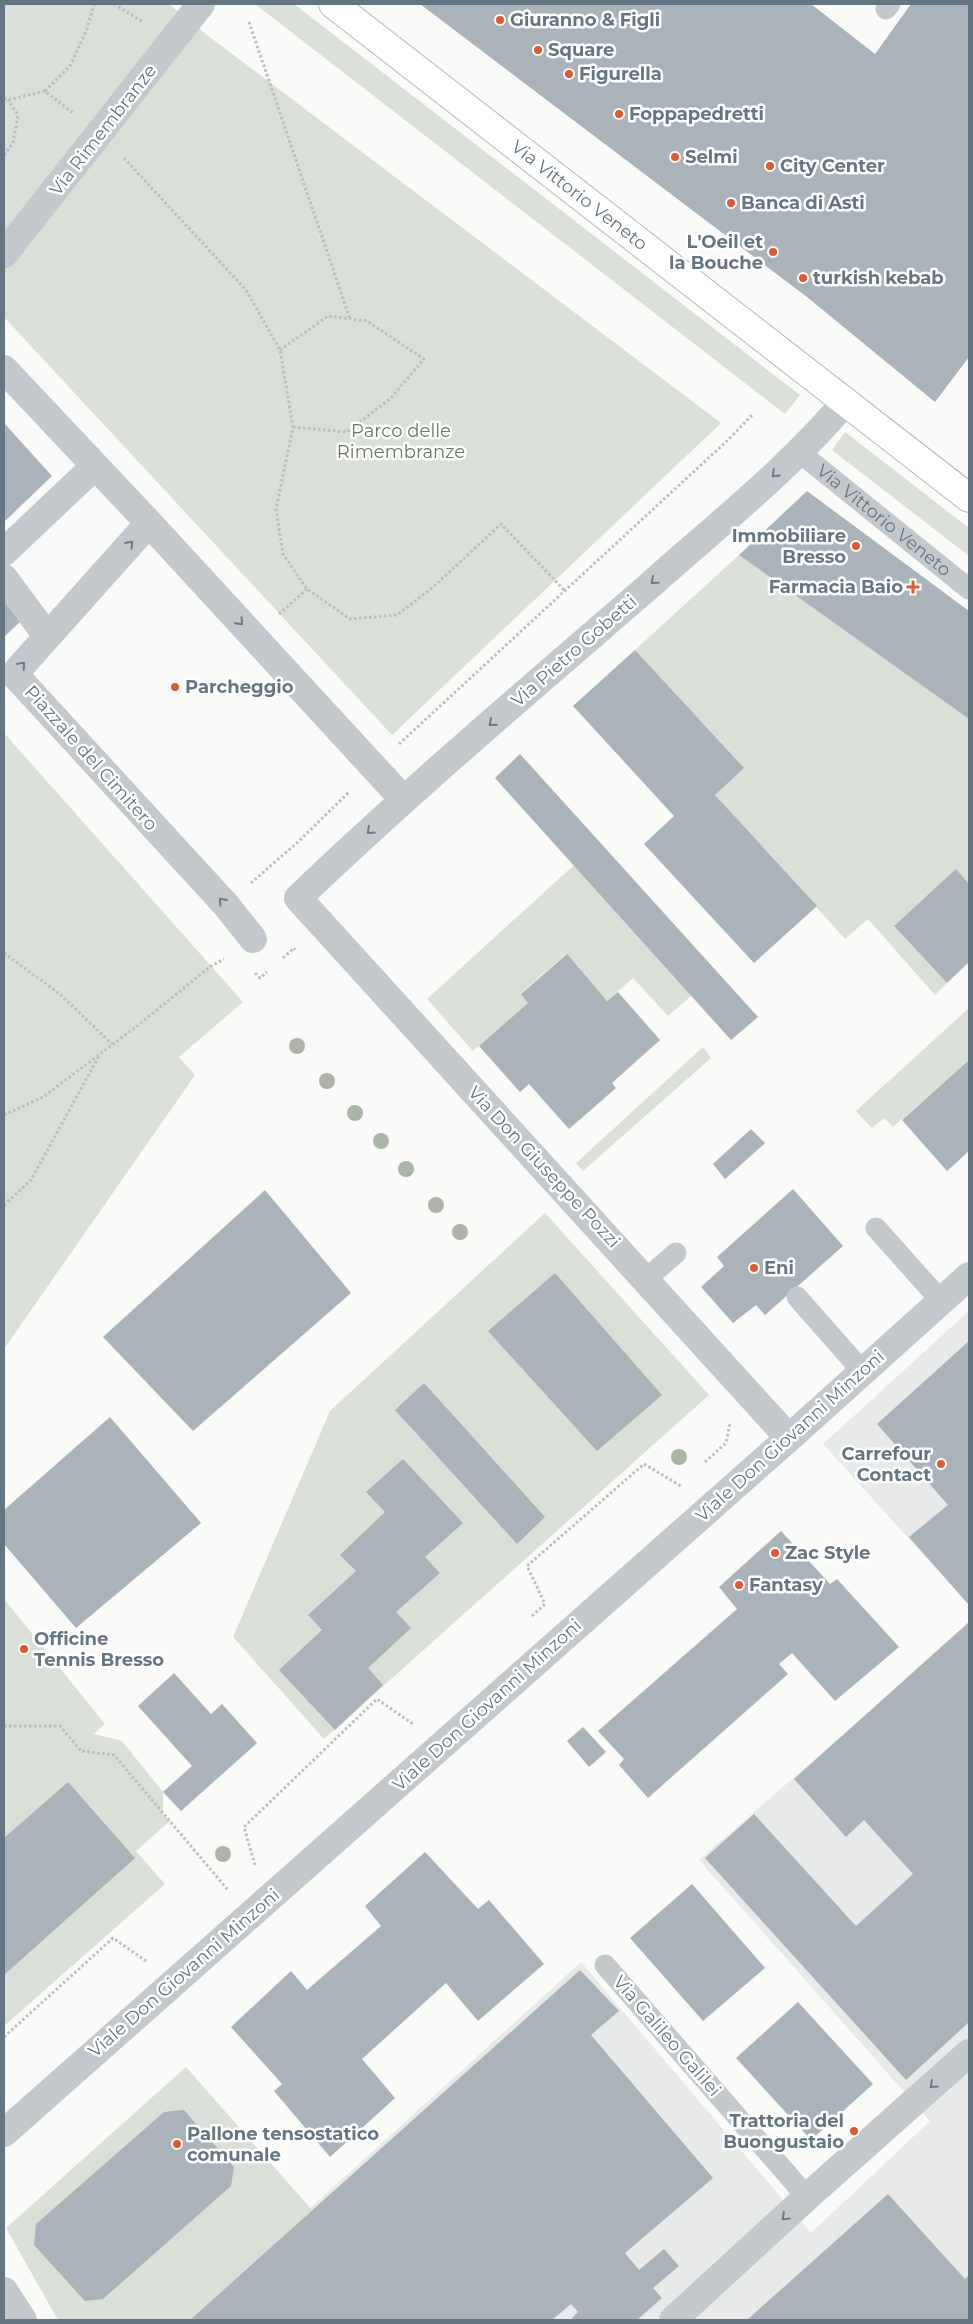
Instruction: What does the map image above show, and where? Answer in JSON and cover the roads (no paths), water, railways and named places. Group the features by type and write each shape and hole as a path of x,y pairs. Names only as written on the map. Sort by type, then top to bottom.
{"main road":[{"name":"Via Vittorio Veneto","path":"335,4 969,498"}],"street":[{"name":"Via Rimembranze","path":"4,254 201,4"},
{"path":"4,369 149,523 404,800"},
{"name":"Via Pietro Gobetti","path":"298,898 404,800 799,452 846,401"},
{"path":"4,552 95,466"},
{"name":"Piazzale del Cimitero","path":"149,523 14,674 226,905 253,939"},
{"path":"4,578 47,636"},
{"name":"Via Don Giuseppe Pozzi","path":"298,898 789,1438"},
{"name":"Viale Don Giovanni Minzoni","path":"4,2133 789,1438 969,1276"},
{"path":"673,2320 806,2198 969,2053"},
{"path":"4,2290 22,2320"}],"lane":[{"name":"Via Vittorio Veneto","path":"799,452 969,589"},
{"path":"876,1228 942,1302"},
{"path":"646,1279 676,1253"},
{"path":"796,1297 863,1372"},
{"name":"Via Galileo Galilei","path":"605,1965 806,2198"}],"place":[{"name":"Giuranno & Figli","path":"500,20"},
{"name":"Square","path":"538,50"},
{"name":"Figurella","path":"569,74"},
{"name":"Foppapedretti","path":"619,114"},
{"name":"Selmi","path":"675,157"},
{"name":"City Center","path":"770,166"},
{"name":"Banca di Asti","path":"731,203"},
{"name":"L'Oeil et la Bouche","path":"773,252"},
{"name":"turkish kebab","path":"803,278"},
{"name":"Immobiliare Bresso","path":"856,546"},
{"name":"Farmacia Baio","path":"913,587"},
{"name":"Parcheggio","path":"175,687"},
{"name":"Eni","path":"754,1268"},
{"name":"Carrefour Contact","path":"941,1464"},
{"name":"Zac Style","path":"775,1553"},
{"name":"Fantasy","path":"739,1585"},
{"name":"Officine Tennis Bresso","path":"24,1649"},
{"name":"Trattoria del Buongustaio","path":"854,2131"},
{"name":"Pallone tensostatico comunale","path":"177,2144"}],"park label":[{"name":"Parco delle Rimembranze","path":"401,441"}]}
